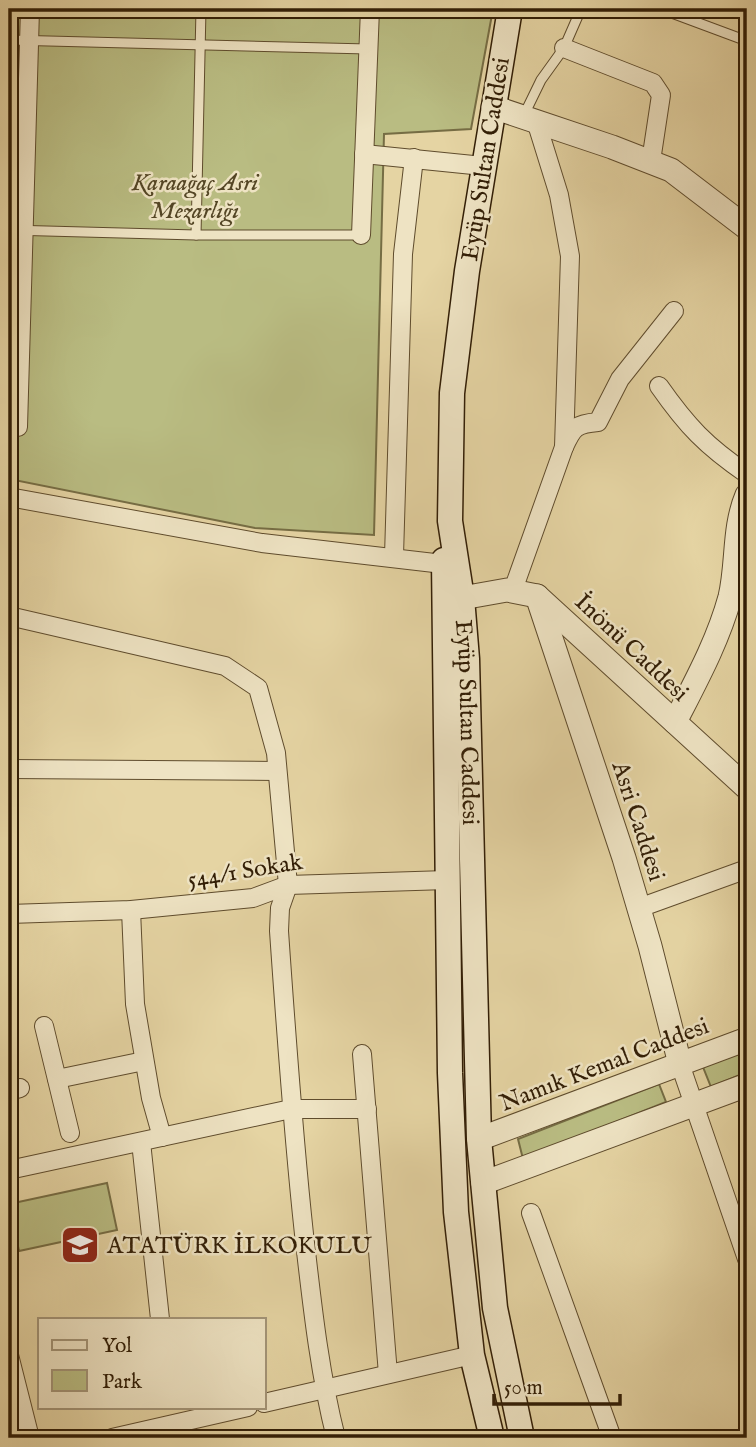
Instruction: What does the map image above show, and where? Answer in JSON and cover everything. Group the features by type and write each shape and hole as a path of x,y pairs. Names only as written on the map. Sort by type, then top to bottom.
{"main road":[{"name":"Eyüp Sultan Caddesi","path":"510,9 467,271 452,393 450,521 462,598 467,659 479,1139 495,1308 522,1438"},
{"path":"450,521 443,564 450,1073 456,1212 472,1355 492,1438"}],"street":[{"path":"18,427 16,230 30,9"},
{"path":"361,235 370,9"},
{"path":"564,48 653,83 661,95 651,161"},
{"path":"493,107 651,161 682,178 747,228"},
{"path":"530,119 559,195 570,256 564,447"},
{"path":"364,154 484,166"},
{"path":"394,556 403,254 414,158"},
{"path":"513,590 570,433 580,424 598,422 620,379 674,311"},
{"path":"659,386 701,440 747,474"},
{"path":"675,722 707,660 740,582 739,517 747,495"},
{"path":"9,497 262,543 394,556 443,564"},
{"name":"İnönü Caddesi","path":"462,598 513,590 537,596 747,788"},
{"name":"Asri Caddesi","path":"537,596 639,908 680,1064"},
{"path":"9,616 225,666 258,688 276,753 288,885 280,908 279,931 291,1109 316,1345 323,1389 336,1438"},
{"path":"9,769 277,771"},
{"path":"639,908 747,869"},
{"name":"544/1 Sokak","path":"9,914 131,910 253,898 288,885 447,880"},
{"path":"131,910 135,1004 150,1098 162,1137"},
{"path":"44,1026 70,1133"},
{"name":"Namık Kemal Caddesi","path":"479,1139 747,1039"},
{"path":"362,1054 388,1374"},
{"path":"57,1079 144,1061"},
{"path":"680,1064 747,1259"},
{"path":"483,1183 747,1085"},
{"path":"9,1170 291,1109 367,1109"},
{"path":"141,1142 160,1318"},
{"path":"531,1213 612,1438"},
{"path":"9,1355 30,1438"},
{"path":"266,1403 472,1355"},
{"path":"112,1438 244,1408"}],"lane":[{"path":"196,235 201,9"},
{"path":"530,119 541,80 564,48 581,9"},
{"path":"661,9 747,41"},
{"path":"9,40 368,49"},
{"path":"16,230 196,235 361,235"}],"green space":[{"name":"Karaağaç Asri Mezarlığı","path":"9,9 493,9 471,129 384,134 374,535 255,528 9,479"},
{"path":"747,1050 747,1072 711,1087 703,1067"},
{"path":"659,1084 666,1102 523,1159 518,1139"},
{"path":"107,1183 117,1230 19,1251 9,1204"}],"place":[{"name":"ATATÜRK İLKOKULU","path":"80,1245"}]}
